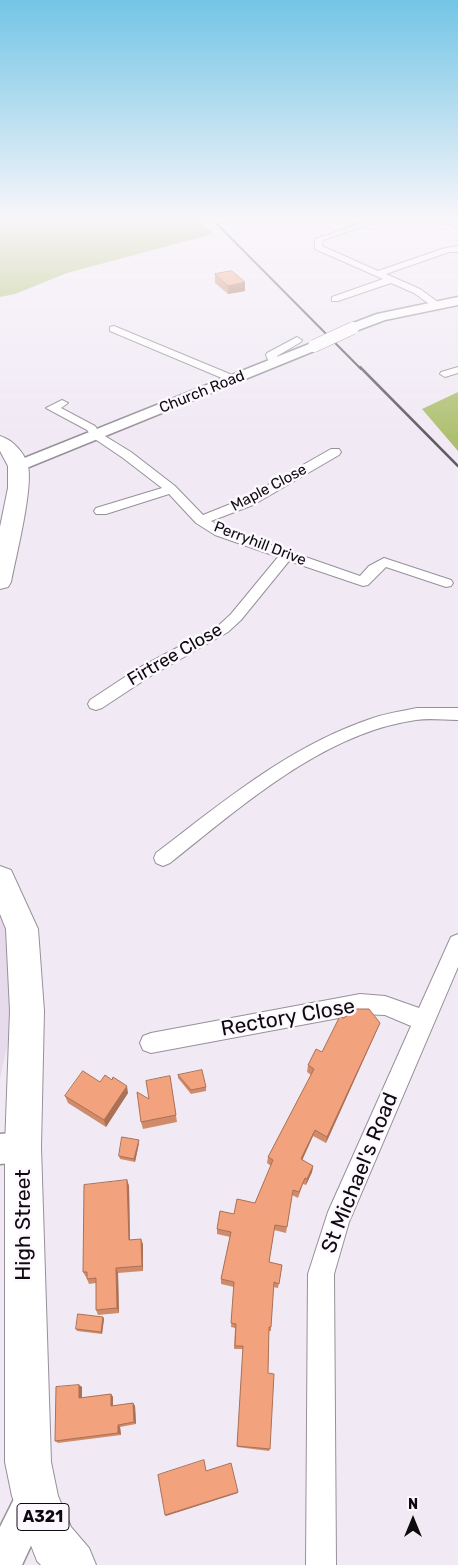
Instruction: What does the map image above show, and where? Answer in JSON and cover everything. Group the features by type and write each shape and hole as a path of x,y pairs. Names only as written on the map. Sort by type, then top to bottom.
{"main road":[{"path":"0,582 18,488 9,452"},
{"name":"High Street","path":"0,879 22,929 27,1011 24,1064 12,1148 28,1462 35,1496 54,1544 72,1565"}],"street":[{"path":"335,299 355,292"},
{"path":"418,292 435,304 458,301"},
{"name":"Church Road","path":"9,452 49,452 274,363 381,316 435,304"},
{"path":"114,329 233,379"},
{"path":"274,363 271,355 297,340"},
{"path":"446,374 458,370"},
{"name":"Perryhill Drive","path":"62,403 52,408 91,428 96,435 127,455 171,489 201,520 220,532 363,582 383,557 446,583"},
{"name":"Maple Close","path":"201,520 248,502 336,452"},
{"path":"102,511 171,489"},
{"name":"Firtree Close","path":"96,704 143,673 223,630 287,555"},
{"path":"163,858 270,778 322,746 392,718 416,714 458,714"},
{"name":"St Michael's Road","path":"321,1565 321,1274 337,1221 423,1021 450,982 458,944"},
{"name":"Rectory Close","path":"151,1043 360,1004 378,1003 397,1008 423,1021"},
{"path":"2,1565 35,1496"}],"shaded area":[{"path":"0,910 9,933 14,1014 0,1079"}],"green space":[{"path":"0,292 20,292 15,294 0,297"},
{"path":"458,392 458,451 422,409"}],"building":[{"path":"356,1009 369,1009 380,1023 327,1137 315,1130 301,1159 313,1166 299,1192 293,1190 287,1227 275,1225 269,1262 282,1265 279,1284 274,1282 271,1327 269,1327 268,1373 274,1374 270,1449 237,1446 243,1346 235,1346 236,1324 231,1323 234,1282 221,1279 231,1232 217,1229 220,1211 234,1214 237,1199 255,1203 273,1160 268,1157 314,1069 308,1065 316,1049 322,1052 340,1016 343,1018"},
{"path":"202,1070 206,1087 191,1090 178,1075"},
{"path":"83,1071 100,1082 105,1075 112,1080 113,1077 127,1086 104,1120 65,1096"},
{"path":"170,1076 176,1115 141,1122 137,1092 149,1099 146,1081"},
{"path":"122,1137 139,1140 134,1159 119,1156"},
{"path":"127,1180 129,1240 141,1239 142,1266 116,1268 117,1308 96,1310 96,1278 87,1279 87,1272 83,1272 84,1185"},
{"path":"78,1314 103,1317 101,1332 76,1329"},
{"path":"79,1385 79,1398 111,1394 111,1406 133,1403 134,1422 118,1425 118,1433 55,1441 56,1387"},
{"path":"204,1460 206,1471 231,1463 238,1492 165,1515 158,1475"}],"railway":[{"path":"285,292 361,369"},
{"path":"360,367 458,466"}]}
